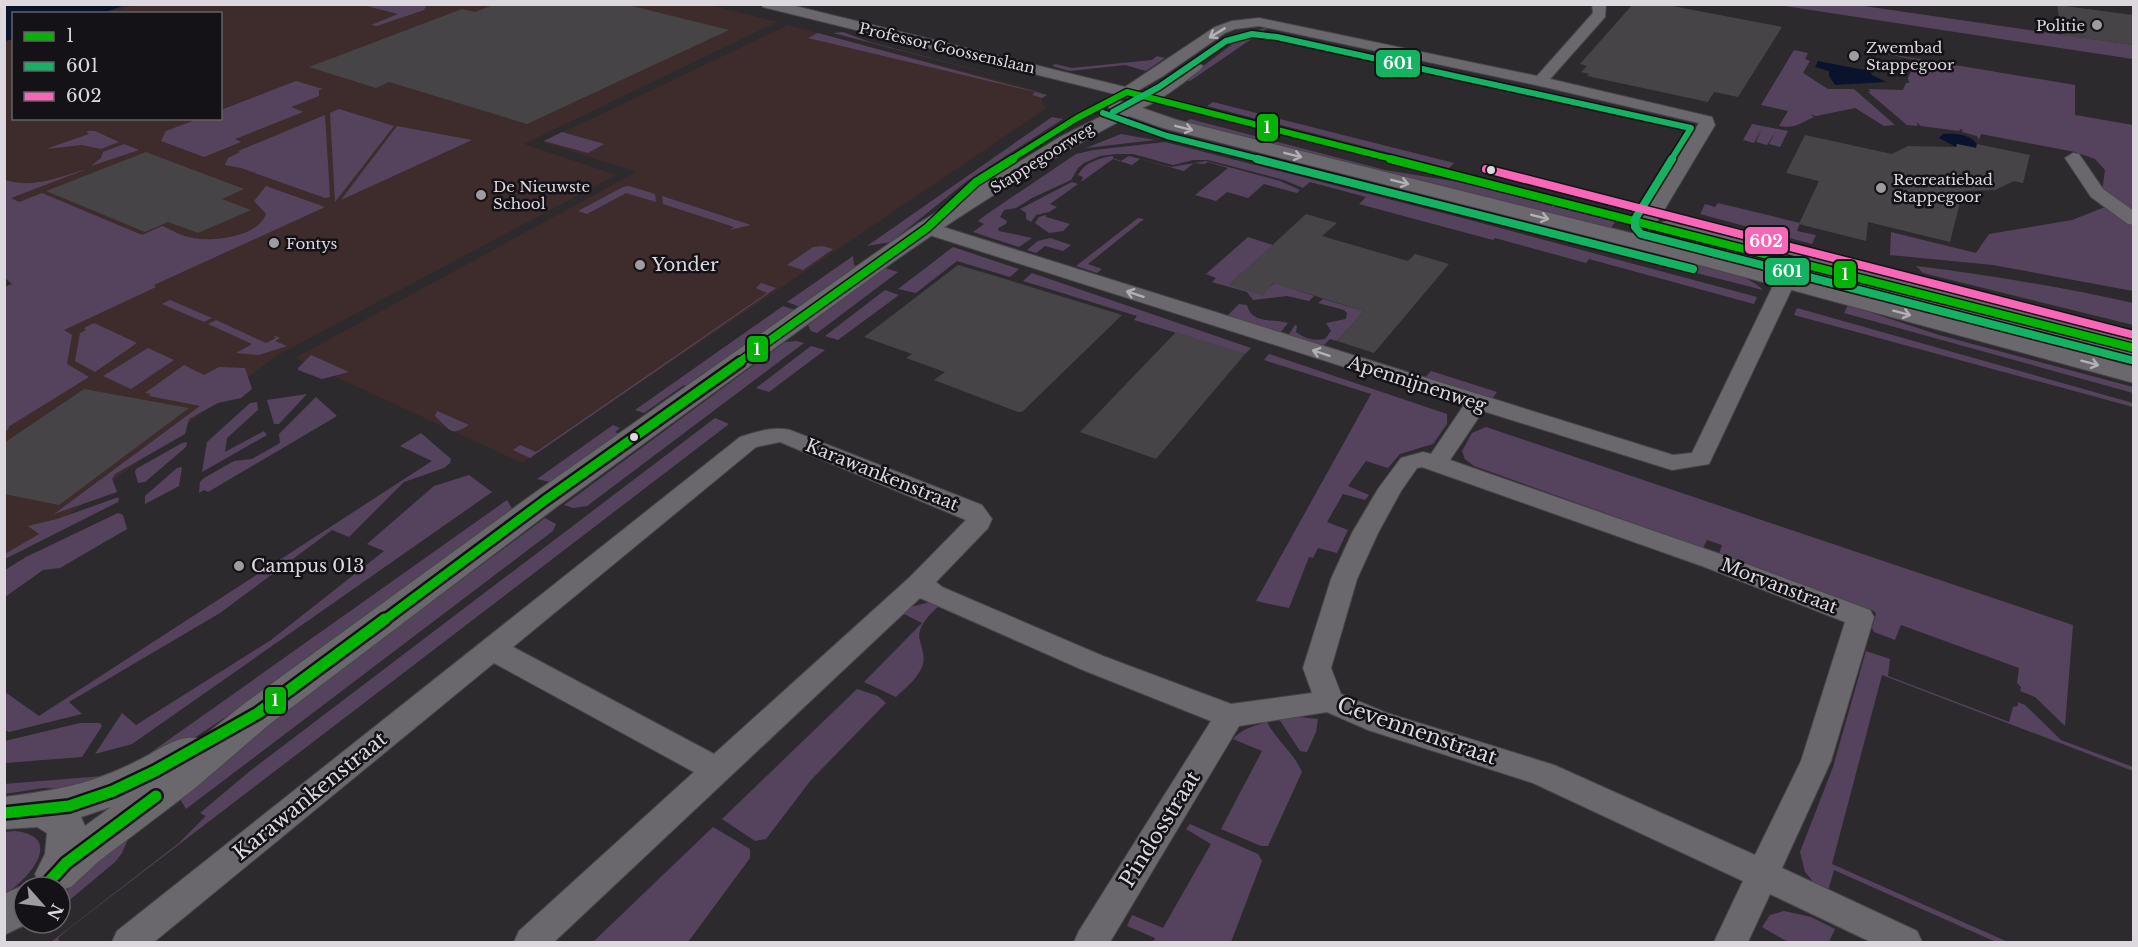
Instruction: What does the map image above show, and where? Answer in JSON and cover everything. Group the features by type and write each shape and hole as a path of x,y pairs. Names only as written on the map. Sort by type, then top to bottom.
{"street":[{"name":"Professor Goossenslaan","path":"752,4 1121,101"},
{"name":"Professor Goossenslaan","path":"768,4 1121,101"},
{"path":"1540,81 1600,14 1599,4"},
{"name":"Stappegoorweg","path":"56,875 85,849 180,778 258,712 544,501 927,228 976,182 1077,118 1121,101 1220,30 1244,22 1276,24"},
{"path":"1150,98 1245,29 1276,24 1540,81 1706,120 1707,125 1641,232"},
{"path":"1121,101 1150,98 1790,271 2133,348"},
{"path":"1121,101 1170,124 1641,232"},
{"path":"2073,158 2097,193 2133,220"},
{"name":"Apennijnenweg","path":"927,228 1672,463 1701,459 1790,271"},
{"path":"1790,271 2133,375"},
{"path":"1437,462 1477,403"},
{"name":"Karawankenstraat","path":"129,942 748,442 783,435 973,511 979,519 975,528 919,583 829,669 716,770 531,942"},
{"name":"Morvanstraat","path":"1329,701 1317,669 1344,579 1365,533 1390,489 1409,463 1423,459 1437,462 1711,560 1860,617 1816,761 1762,875"},
{"name":"Cevennenstraat","path":"919,583 933,594 1093,663 1230,716 1329,701 1378,722 1543,774 1672,831 1905,942"},
{"path":"492,649 716,770"},
{"name":"Stappegoorweg","path":"19,812 69,806 113,791 155,771 258,712"},
{"name":"Pindosstraat","path":"1091,942 1230,716"},
{"path":"19,812 58,817 66,824 70,834 65,858 53,875"},
{"path":"1731,942 1762,875"}],"shaded area":[{"name":"Fontys","path":"139,4 706,4 777,22 524,144 616,175 276,356 36,540 5,558 5,356 118,282 5,205 5,42 12,39 12,120 222,120 222,12 111,12"},
{"path":"427,4 424,10 377,26 371,25 398,14 363,5"},
{"path":"1778,5 1857,5 2133,45 2133,59"},
{"name":"Yonder","path":"788,25 1039,91 1045,109 522,463 295,358 636,172 543,142"},
{"path":"1269,27 1190,81 1185,80 1247,33"},
{"path":"843,32 870,42 1022,82 833,33"},
{"path":"818,33 1047,95 1042,98 1032,95 1035,92 808,38"},
{"path":"1794,50 1808,53 1805,59 1810,61 1803,73 1828,89 1854,89 1895,125 1884,126 1855,108 1816,116 1810,114 1814,117 1797,125 1779,126 1788,111 1761,105"},
{"path":"1871,51 2075,85 2075,115 2133,125 2133,215 2102,192 2105,170 2095,159 2075,152 1981,134 1979,140 1977,136 1962,132 1963,130 1960,129 1959,131 1921,126 1916,122 1918,126 1907,125 1868,92 1871,91 1868,89 1903,90 1906,83 1909,83 1908,78 1916,60"},
{"path":"1157,56 1165,58 1146,71 1125,65 1070,71 1052,66 1055,64 1072,68 1152,60"},
{"path":"296,81 323,89 319,90 319,96 291,107 303,112 235,139 241,142 204,157 161,141 166,131 195,120 222,120 222,110"},
{"path":"1213,102 1454,163 1449,168 1207,106"},
{"path":"339,109 394,126 335,202 330,113"},
{"path":"325,115 330,197 325,198 241,168 225,165 228,158 240,152 238,151"},
{"path":"1052,117 1063,119 967,181 891,242 867,246"},
{"path":"1190,119 1385,170 1471,184 1616,221 1610,229 1184,123"},
{"path":"1752,124 1788,131 1780,147 1769,144 1776,131 1767,145 1756,142 1762,128 1754,143 1743,140"},
{"path":"397,126 472,140 341,200"},
{"path":"86,131 95,131 119,142 101,149 82,145 46,149 89,134"},
{"path":"562,132 604,144 588,153 544,141"},
{"path":"1121,134 1155,140 1086,148"},
{"path":"1165,142 1757,297 1754,304 1589,259 1586,263 1495,238 1493,240 1359,204 1366,197 1310,182 1303,188 1284,180 1208,160 1193,160 1173,165 1133,154 1100,156 1084,163 1071,180 1016,208 1004,210 1000,217 1007,221 998,228 999,231 1032,238 1019,247 973,232 984,224 978,221 987,214 1076,154"},
{"path":"124,144 139,150 91,166 101,158 103,152"},
{"path":"1113,156 1121,161 1129,156 1171,167 1194,163 1184,171 1140,159 1132,165 1113,159 1081,182 1083,177 1078,175 1084,167 1098,159"},
{"path":"1206,161 1280,181 1300,190 1297,193 1264,184 1248,198 1227,192 1216,201 1195,195 1228,168 1208,162 1194,163"},
{"path":"87,169 11,198 19,202 42,193 142,235 162,226 185,236 202,239 235,236 254,228 266,214 254,201 266,186 325,207 154,285 156,287 64,330 72,335 67,364 89,377 8,427 5,432 4,287 12,284 5,278 5,180 36,183"},
{"path":"1072,182 1078,184 1050,204 1057,207 1049,212 1036,215 1031,222 1026,219 1026,213 1020,209"},
{"path":"629,186 655,194 656,202 626,193 587,214 578,211 623,187"},
{"path":"662,196 751,225 730,230 734,227 663,204"},
{"path":"1718,203 1800,223 1797,231 1816,235 1812,244 1700,214 1705,204 1715,207"},
{"path":"2105,207 2133,225 2133,291 1993,265 1890,255 1891,232 1976,253 1989,234 2072,220"},
{"path":"1046,215 1046,217 1070,224 1063,231 1049,233 1035,223 1039,217"},
{"path":"1138,218 1144,219 1088,264 1102,269 1097,273 1076,266"},
{"path":"1691,223 1778,245 1785,250 1783,253 1688,228"},
{"path":"1248,237 1273,245 1230,284 1262,295 1274,283 1314,296 1309,301 1287,296 1253,300 1247,292 1212,282 1216,278 1206,274"},
{"path":"1050,238 1071,245 1063,251 1045,246 1036,253 1027,250 1038,241"},
{"path":"1682,238 1774,263 1769,270 1677,247"},
{"path":"822,246 833,249 803,270 787,265 813,247"},
{"path":"953,247 1019,269 1010,277 957,261 916,293 898,289"},
{"path":"853,256 856,266 800,307 787,302"},
{"path":"1670,258 1733,273 1755,283 1763,290 1673,267 1668,263"},
{"path":"1862,266 2133,335 2133,342 1860,272"},
{"path":"1916,266 2025,282 2133,303 2133,325 1923,273"},
{"path":"885,268 898,272 817,333 811,331 808,325"},
{"path":"1032,273 1251,348 1245,354 1134,320 1137,316 1023,281"},
{"path":"761,283 776,288 530,458 513,450 520,445 536,452 767,293 756,288"},
{"path":"1856,283 2133,355 2133,363 1854,290"},
{"path":"885,290 899,295 838,340 825,336"},
{"path":"1323,299 1364,311 1337,341 1330,339 1322,347 1291,337 1289,334 1295,325 1297,326 1296,332 1303,336 1313,340 1325,339 1331,331 1326,323 1346,319 1347,313 1344,310 1318,303"},
{"path":"170,300 212,318 204,322 162,304"},
{"path":"1239,304 1247,305 1253,316 1258,318 1288,323 1280,333 1227,316"},
{"path":"1848,305 1939,335 2133,387 2133,393 1844,313"},
{"path":"783,306 795,310 689,387 684,385 644,413 635,410"},
{"path":"1797,308 2133,403 2133,407 1794,315"},
{"path":"216,320 266,343 276,338 273,335 280,338 275,341 287,346 259,355 236,353 252,344 208,324"},
{"path":"94,323 137,343 95,372 75,361 80,333"},
{"path":"785,342 804,343 587,506 573,508 564,505"},
{"path":"811,346 825,350 769,392 756,388"},
{"path":"148,348 174,360 131,389 103,376"},
{"path":"1269,354 1447,414 1447,424 1433,444 1400,454 1388,468 1366,461 1348,486 1369,495 1365,500 1343,494 1327,522 1348,530 1337,553 1318,548 1313,558 1309,557 1289,608 1256,601 1371,394 1264,360"},
{"path":"311,355 349,372 322,379 298,370"},
{"path":"184,365 204,375 219,367 245,368 252,389 241,398 218,403 189,419 185,434 115,474 112,479 117,492 54,514 200,406 149,396 151,394 145,393"},
{"path":"1431,371 1497,392 1490,402 1423,380"},
{"path":"307,394 279,424 274,424 267,400"},
{"path":"316,397 337,416 208,492 204,490 199,493 200,482 204,478 234,461 252,459 280,443 279,434"},
{"path":"257,402 258,410 227,438 225,452 264,431 267,435 202,472 207,442 250,403"},
{"path":"437,411 469,425 458,431 451,431 435,416"},
{"path":"715,418 729,424 72,926 179,843 206,816 200,813 250,771"},
{"path":"613,425 620,428 615,432 622,435 554,483 537,479"},
{"path":"1486,427 2073,625 2065,726 2035,697 2020,691 2021,687 2017,683 2019,668 1901,625 1895,640 1874,632 1872,628 1876,614 1874,611 1719,554 1722,545 1707,540 1703,548 1474,466 1465,459 1462,451 1472,433"},
{"path":"421,433 451,459 450,463 444,468 404,482 349,537 332,530 220,613 69,702 82,714 9,732 5,730 5,692 39,716 432,461 400,446"},
{"path":"187,442 186,447 145,482 138,483 136,469"},
{"path":"182,467 179,486 145,504 145,496 177,468"},
{"path":"469,475 492,492 132,744 95,754 122,713 136,725 271,640 384,551 367,544 434,486"},
{"path":"119,498 118,502 5,559 5,554 39,534 28,526 57,519"},
{"path":"507,500 513,510 263,692 164,758 150,753"},
{"path":"118,513 123,515 127,529 60,568 43,570 5,597 5,570 26,557"},
{"path":"545,518 556,524 553,531 186,809 180,799 218,760"},
{"path":"930,602 940,605 925,621 920,631 924,661 915,678 896,697 864,682 922,623 902,613 907,608"},
{"path":"1866,651 1890,659 1888,676 2009,722 2013,707 2018,706 2018,702 2025,705 2061,740 2133,767 2133,771 1882,675 1832,864 2008,942 1996,942 1834,870 1828,891 1816,885 1805,872 1800,852 1833,767"},
{"path":"857,689 878,696 886,703 811,780 766,839 755,841 722,819"},
{"path":"1300,717 1318,719 1316,732 1307,752 1300,751 1279,719"},
{"path":"1267,722 1302,772 1268,846 1261,846 1221,829 1262,751 1233,739 1252,726"},
{"path":"80,723 100,723 102,726 82,757 5,763 5,741"},
{"path":"112,777 82,790 43,788 5,794 4,784"},
{"path":"1190,824 1258,854 1262,861 1231,942 1153,942 1155,938 1127,926 1132,915 1163,928 1211,844 1186,829"},
{"path":"713,827 750,849 750,858 688,942 593,942"},
{"path":"14,831 30,835 38,841 40,849 38,859 27,875 12,875 12,889 5,894 5,832"},
{"path":"131,832 122,853 115,862 72,898 72,885"},
{"path":"1784,911 1811,917 1835,929 1829,942 1788,942 1762,927 1770,915"},
{"path":"62,935 58,938 59,942 51,942"}],"water":[{"path":"5,4 126,4 105,12 12,12 12,39 5,41"},
{"path":"1818,61 1870,71 1872,75 1886,82 1835,85 1829,76 1829,71 1815,67"},
{"path":"1943,134 1966,136 1977,144 1976,148 1957,144 1956,147 1939,138"}],"building":[{"path":"496,4 624,4 729,30 527,124 389,82 376,88 309,67 462,9 475,12"},
{"path":"1633,4 1662,4 1782,27 1738,97 1714,92 1708,102 1587,76 1589,74 1581,72 1587,66 1580,64"},
{"name":"Politie","path":"2057,5 2133,15 2133,45 2062,35"},
{"name":"Recreatiebad Stappegoor","path":"1805,135 1892,154 1908,146 1956,147 1957,144 1976,148 1977,144 2030,155 2023,183 2014,181 1995,190 1963,191 1950,242 1868,222 1866,241 1799,224 1819,181 1786,173"},
{"path":"146,152 244,189 222,199 251,210 198,233 168,222 145,232 46,191"},
{"path":"1306,214 1337,223 1322,236 1408,261 1415,254 1449,264 1374,353 1337,341 1364,311 1273,283 1263,296 1229,285"},
{"path":"958,265 1122,315 1022,412 1018,412 934,380 945,372 906,358 912,354 864,337"},
{"path":"1176,332 1245,354 1156,459 1080,432"},
{"path":"84,389 189,408 59,505 4,494 4,443"}],"transit line":[{"name":"601","path":"1113,112 1159,87 1226,41 1252,34 1277,37 1684,126 1691,128 1635,219 1635,227 1641,234 2131,360"},
{"name":"1","path":"4,813 69,806 113,791 155,771 258,713 544,501 927,228 976,182 1077,118 1127,92 2134,348"},
{"name":"601","path":"1103,113 1167,136 1693,269"},
{"name":"602","path":"1486,169 2134,335"},
{"name":"1","path":"55,875 66,863 156,796"}],"place":[{"name":"Politie","path":"2097,25"},
{"name":"Zwembad Stappegoor","path":"1854,56"},
{"name":"Recreatiebad Stappegoor","path":"1881,188"},
{"name":"De Nieuwste School","path":"481,195"},
{"name":"Fontys","path":"274,243"},
{"name":"Yonder","path":"640,265"},
{"name":"Campus 013","path":"239,566"}]}
